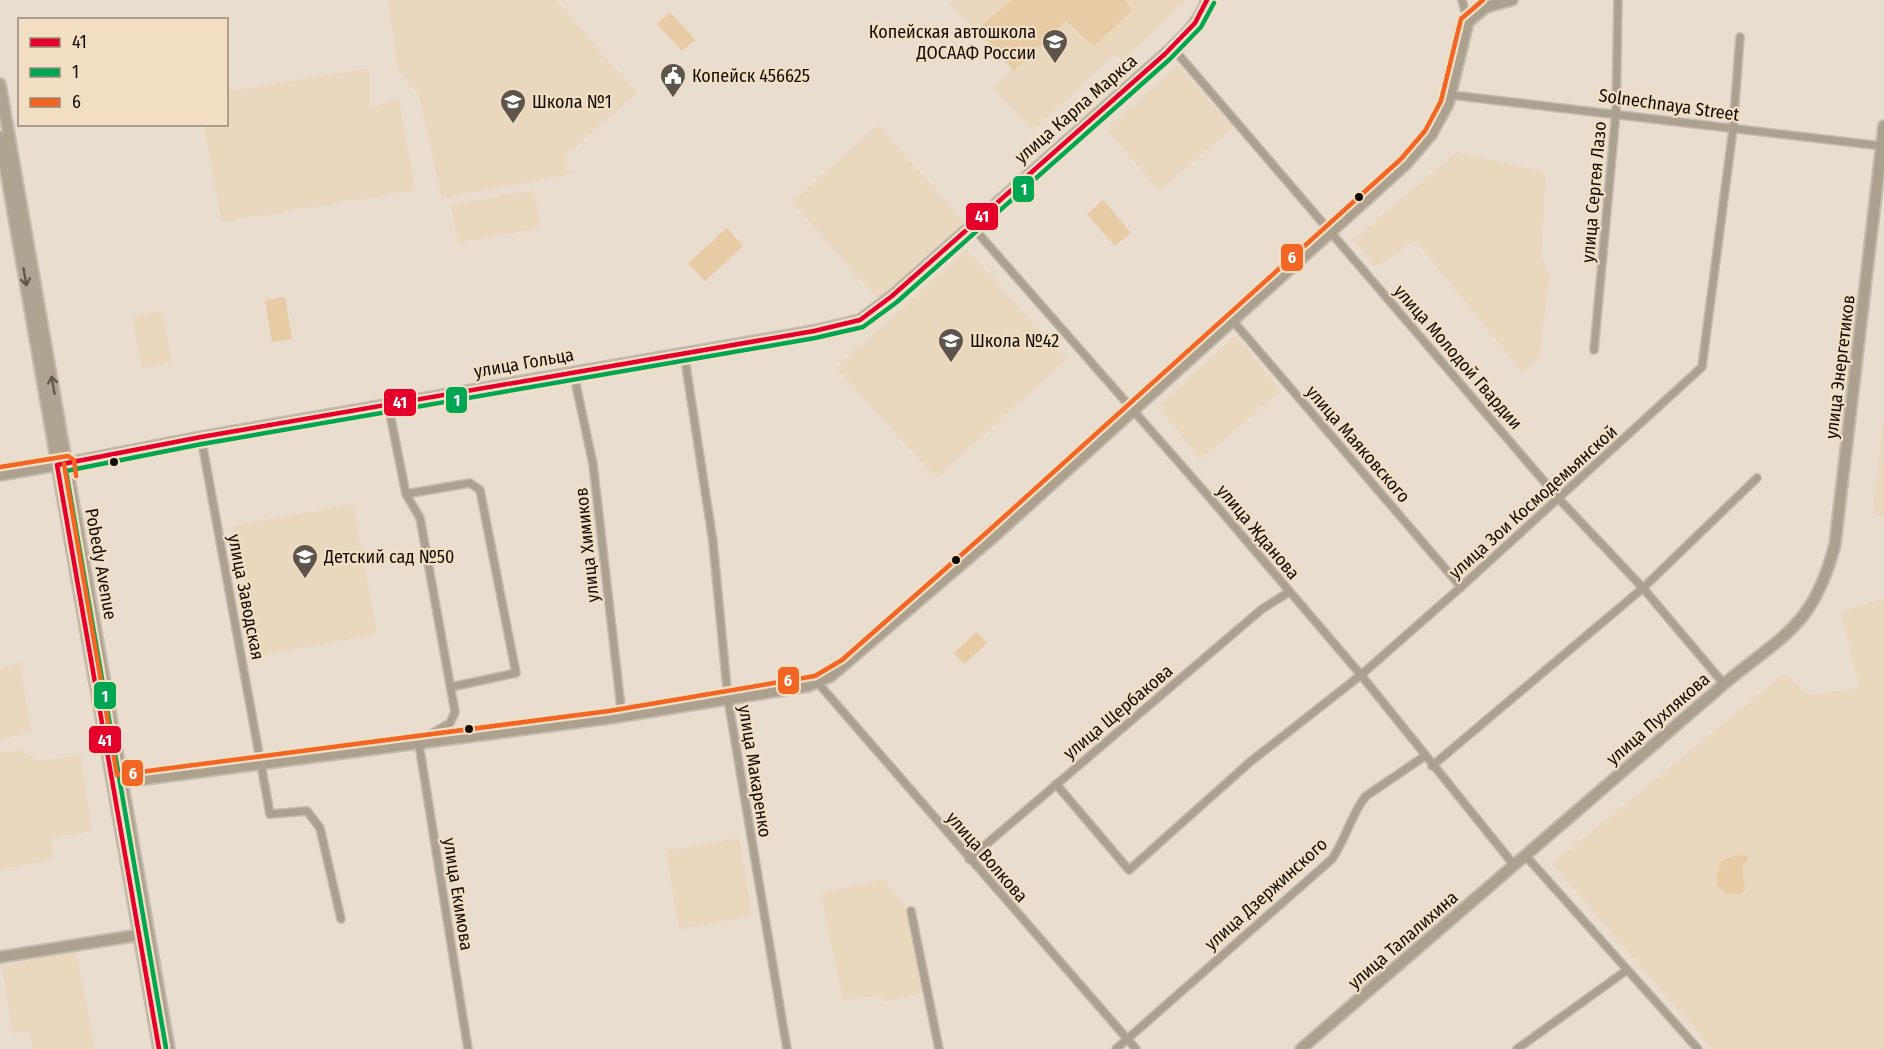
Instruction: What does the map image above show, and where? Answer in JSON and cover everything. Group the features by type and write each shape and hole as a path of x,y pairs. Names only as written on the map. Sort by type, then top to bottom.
{"main road":[{"name":"Pobedy Avenue","path":"0,84 117,783 144,934 169,1049"},
{"name":"Pobedy Avenue","path":"0,137 62,464"},
{"name":"Pobedy Avenue","path":"144,934 159,1049"}],"street":[{"name":"улица Карла Маркса","path":"846,324 871,313 1172,47 1201,16 1207,0"},
{"path":"117,783 621,716 818,683 846,666 990,540 1406,164 1431,135 1451,95 1468,22 1462,0"},
{"path":"1468,22 1486,7 1512,0"},
{"name":"улица Сергея Лазо","path":"1594,350 1616,112 1618,0"},
{"name":"улица Зои Космодемьянской","path":"1056,784 1129,870 1250,762 1361,675 1560,500 1702,367 1733,129 1740,37"},
{"name":"улица Молодой Гвардии","path":"1172,47 1560,500 1643,588 1724,684"},
{"name":"Solnechnaya Street","path":"1451,95 1616,112 1733,129 1882,146"},
{"name":"улица Энергетиков","path":"1811,608 1829,568 1835,544 1884,126"},
{"name":"улица Жданова","path":"970,224 1361,675 1514,865"},
{"name":"улица Маяковского","path":"1233,321 1461,587"},
{"name":"улица Гольца","path":"0,475 201,437 846,324"},
{"name":"улица Макаренко","path":"684,353 713,543 728,699 787,1049"},
{"name":"улица Химиков","path":"573,371 593,464 621,716"},
{"path":"388,404 406,494 420,518 451,687 454,719 431,734 431,742"},
{"name":"улица Заводская","path":"201,437 270,814 307,811 320,828 341,919"},
{"path":"1432,766 1643,588 1757,478"},
{"path":"406,494 470,483 480,490 516,673 451,687"},
{"name":"улица Щербакова","path":"969,859 1262,609 1289,592"},
{"name":"улица Пухлякова","path":"1525,855 1724,684 1783,638 1811,608"},
{"name":"улица Волкова","path":"818,683 1136,1049"},
{"name":"улица Екимова","path":"419,744 468,1049"},
{"name":"улица Дзержинского","path":"1116,1049 1332,859 1344,842 1359,804 1366,795 1425,756"},
{"path":"1525,855 1698,1049"},
{"name":"улица Талалихина","path":"1301,1049 1525,855"},
{"path":"911,911 939,1049"},
{"path":"0,957 144,934"},
{"path":"1517,1049 1628,970"}],"shaded area":[{"name":"Школа №1","path":"388,0 556,0 637,93 565,156 570,174 442,198 419,95 398,70"},
{"name":"Копейская автошкола ДОСААФ России","path":"952,0 1186,0 1122,61 1115,54 1033,131 993,88 1012,70 949,3"},
{"path":"1012,0 1125,0 1132,10 1094,46 1066,21 1014,70 978,29"},
{"path":"670,12 695,40 682,51 657,24"},
{"path":"1178,65 1233,127 1159,191 1107,129"},
{"path":"370,68 370,108 399,99 415,190 222,222 204,126 228,126 228,92"},
{"path":"878,125 964,222 878,299 792,202"},
{"path":"1457,152 1546,173 1541,258 1550,274 1539,358 1523,373 1415,240 1376,267 1353,240"},
{"path":"534,190 541,228 458,243 451,205"},
{"path":"1103,200 1131,233 1115,246 1087,214"},
{"path":"727,228 743,246 705,281 688,263"},
{"name":"Школа №42","path":"967,250 1066,360 936,478 836,368"},
{"path":"285,297 292,339 272,342 265,300"},
{"path":"162,311 172,362 142,368 132,317"},
{"path":"1236,335 1280,391 1200,460 1159,406"},
{"path":"1884,411 1884,518 1873,513"},
{"name":"Детский сад №50","path":"353,504 377,634 258,656 233,526"},
{"path":"1884,598 1884,1049 1712,1049 1552,864 1784,674 1809,695 1860,688 1841,612"},
{"path":"977,632 987,643 964,664 954,653"},
{"path":"20,663 31,732 0,739 0,669"},
{"path":"21,750 38,761 80,755 92,831 51,838 53,860 0,869 0,753"},
{"path":"739,838 752,916 679,929 666,851"},
{"path":"1737,855 1749,856 1742,867 1745,889 1740,894 1728,894 1718,886 1717,875 1722,861"},
{"path":"883,880 906,906 922,993 883,1002 881,995 843,1000 821,893"},
{"path":"76,951 95,1049 33,1049 30,1031 13,1033 2,966"}],"transit line":[{"name":"41","path":"159,1049 57,465 201,437 814,331 860,320 892,296 1165,54 1195,23 1207,0"},
{"name":"6","path":"64,464 117,775 609,711 815,676 842,660 985,534 1401,159 1425,131 1441,101 1461,19 1483,0"},
{"name":"1","path":"166,1048 66,471 202,444 815,338 863,327 897,302 1170,59 1201,27 1214,3"},
{"name":"6","path":"0,467 68,456 74,460 76,476"}],"place":[{"name":"Копейская автошкола ДОСААФ России","path":"1055,65"},
{"name":"Копейск 456625","path":"673,99"},
{"name":"Школа №1","path":"513,125"},
{"name":"Школа №42","path":"951,364"},
{"name":"Детский сад №50","path":"305,580"}]}
